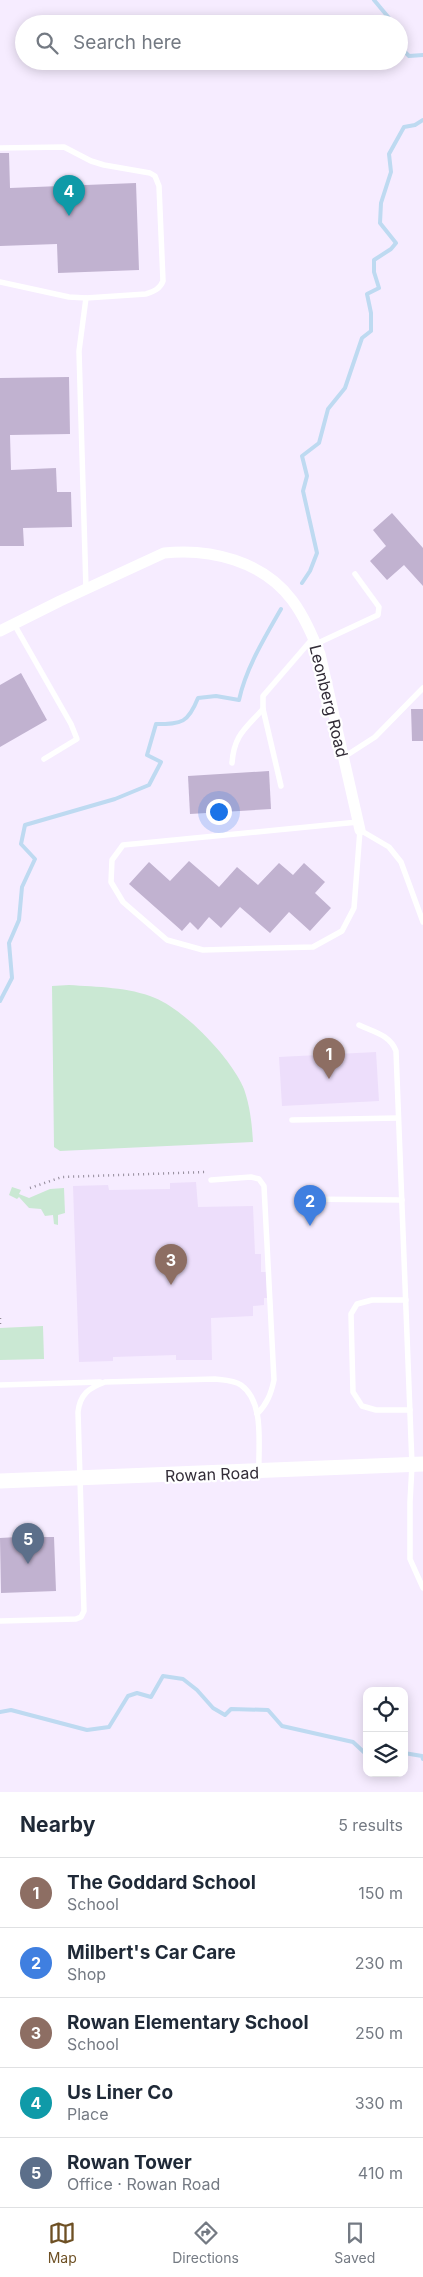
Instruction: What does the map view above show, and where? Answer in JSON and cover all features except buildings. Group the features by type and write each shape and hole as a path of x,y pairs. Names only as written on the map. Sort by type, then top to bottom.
{"street":[{"name":"Leonberg Road","path":"0,631 164,553 182,551 226,557 263,574 279,586 299,610 314,641 327,679 359,826"},
{"name":"Rowan Road","path":"0,1481 418,1465"}],"lane":[{"path":"0,148 64,147 91,161 116,168 150,173 155,176 159,186 163,281 161,286 146,294 86,298 69,297 0,282"},
{"path":"86,298 79,351 86,589"},
{"path":"281,786 263,709 263,696 314,641 378,615 379,607 355,574"},
{"path":"14,624 71,724 77,739 44,759"},
{"path":"344,757 375,737 423,688"},
{"path":"232,764 233,747 239,735 263,709"},
{"path":"359,826 354,908 342,931 313,947 203,950 167,940 123,902 111,882 112,860 123,845 359,826 389,847 401,862 423,922"},
{"path":"359,1025 387,1037 393,1042 396,1051 410,1410 418,1465 410,1502 410,1559 423,1588"},
{"path":"292,1120 398,1118"},
{"path":"211,1180 251,1177 259,1179 264,1186 274,1380 265,1406 257,1414"},
{"path":"299,1198 402,1200"},
{"path":"406,1300 372,1300 357,1304 352,1314 353,1392 362,1406 376,1410 410,1410"},
{"path":"0,1384 231,1380 242,1385 252,1397 257,1414 259,1472"},
{"path":"0,1621 76,1619 84,1611 78,1412 79,1402 85,1392 105,1382"}],"path":[{"path":"30,1188 62,1177 206,1172"},
{"path":"0,1318 0,1328"}],"shaded area":[{"path":"376,1052 379,1101 282,1106 279,1057"},
{"path":"196,1182 198,1207 253,1206 255,1254 261,1254 261,1272 266,1272 267,1298 264,1298 264,1305 253,1306 253,1316 211,1318 212,1360 176,1360 176,1355 113,1357 113,1361 79,1362 73,1186 108,1185 109,1190 170,1189 170,1183"}],"green space":[{"path":"69,985 113,988 145,994 167,1004 193,1024 218,1050 238,1077 248,1102 253,1142 60,1151 54,1147 52,986"},
{"path":"12,1187 21,1190 19,1194 29,1198 50,1189 64,1188 65,1213 58,1215 58,1225 54,1224 53,1215 45,1216 41,1209 29,1208 19,1197 17,1199 9,1195"},
{"path":"43,1326 44,1359 0,1360 0,1328"}],"waterway":[{"path":"374,0 386,15"},
{"path":"408,55 423,55"},
{"path":"302,583 310,571 317,553 303,491 307,476 302,456 319,443 328,409 345,388 362,338 371,331 371,313 367,294 379,288 374,272 374,260 391,249 396,243 380,223 381,203 391,172 389,154 404,127 415,125 423,120"},
{"path":"0,1001 12,978 9,943 19,920 22,887 35,859 21,844 25,825 115,799 149,785 161,762 147,755 156,724 183,720 191,713 198,698 216,696 239,700 251,665 281,609"},
{"path":"0,1712 11,1710 87,1730 109,1727 128,1696 137,1693 151,1697 163,1676 183,1679 197,1690 213,1708 225,1715 231,1709 268,1710 282,1726 353,1742 363,1751"},
{"path":"408,1754 422,1756 423,1759"}],"place":[{"name":"Us Liner Co","path":"69,216"},
{"name":"The Goddard School","path":"329,1079"},
{"name":"Milbert's Car Care","path":"310,1226"},
{"name":"Rowan Elementary School","path":"171,1285"},
{"name":"Rowan Tower","path":"28,1564"}]}
